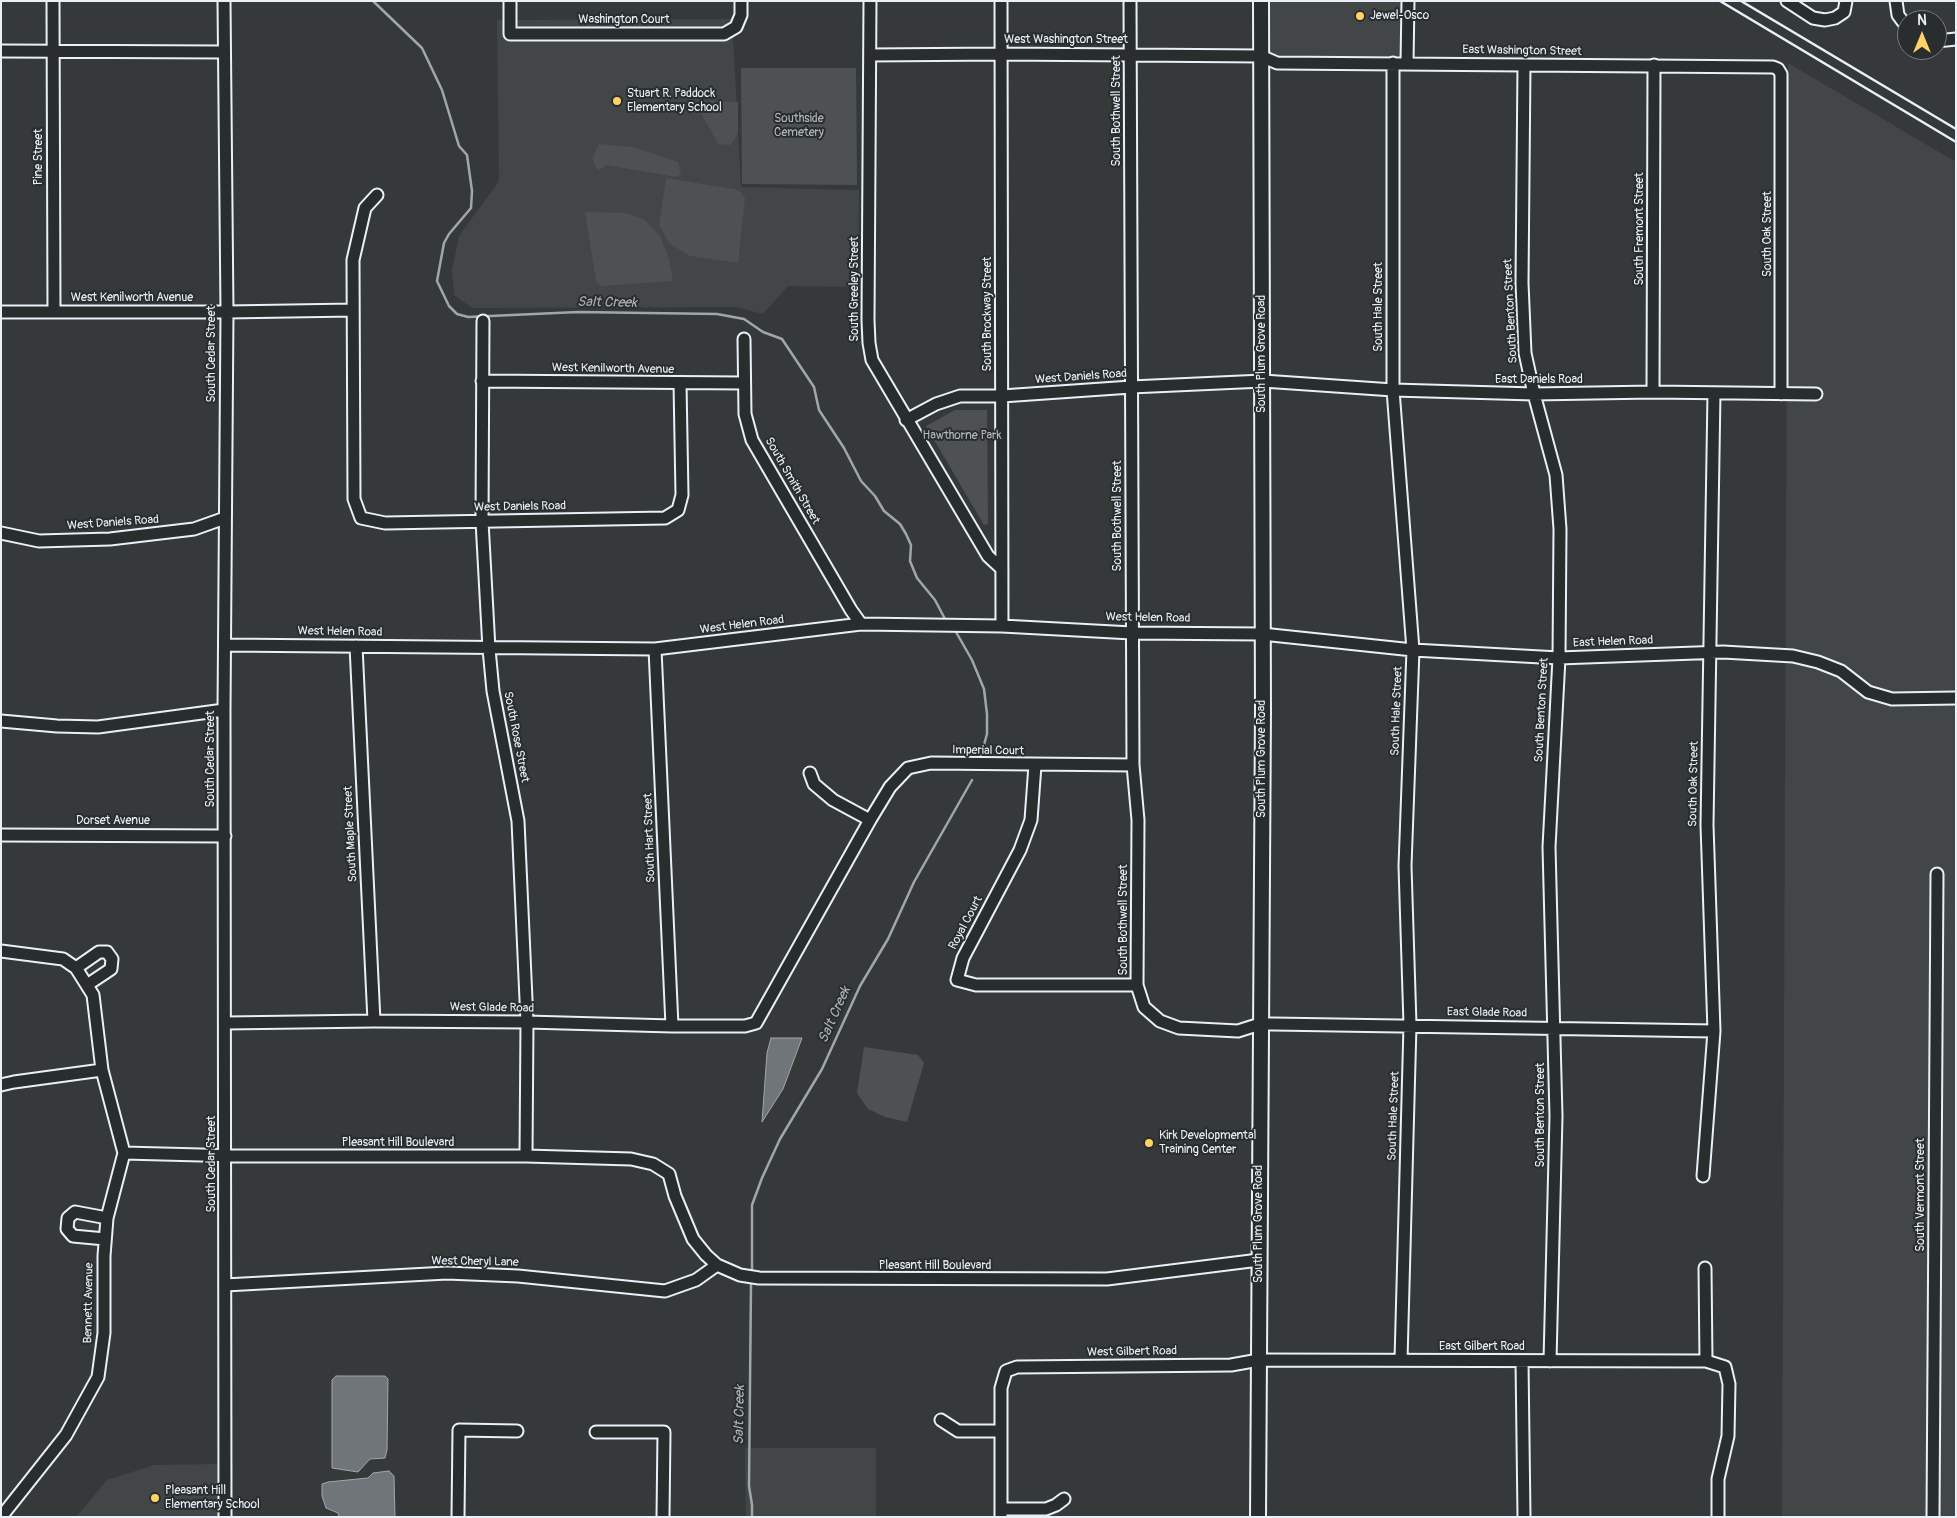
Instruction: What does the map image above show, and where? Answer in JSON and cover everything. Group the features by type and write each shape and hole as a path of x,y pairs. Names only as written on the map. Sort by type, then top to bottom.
{"main road":[{"name":"South Plum Grove Road","path":"1258,1517 1262,634 1262,1"}],"street":[{"name":"Pine Street","path":"54,1 54,312"},
{"name":"South Cedar Street","path":"224,1 227,312 224,710 226,1517"},
{"name":"Washington Court","path":"510,1 510,34 724,34 736,27 741,15 741,1"},
{"name":"South Greeley Street","path":"870,1 869,343 872,360 988,556 1002,569"},
{"name":"South Brockway Street","path":"1001,1 1002,626"},
{"name":"South Bothwell Street","path":"1130,1 1132,765 1138,820 1137,985 1144,1007 1160,1021 1179,1028 1238,1031 1260,1024"},
{"path":"1407,63 1408,1"},
{"path":"1787,1 1813,18 1825,20 1835,18 1844,12 1846,1"},
{"path":"1,51 224,52"},
{"name":"West Washington Street","path":"870,55 1130,54 1262,56"},
{"name":"East Washington Street","path":"1262,56 1277,63 1767,66 1778,69 1782,74"},
{"name":"South Hale Street","path":"1393,63 1393,390 1413,650 1405,866 1410,1026 1401,1360"},
{"name":"South Benton Street","path":"1524,65 1523,300 1526,353 1534,394 1556,475 1560,529 1559,658 1549,847 1556,1116 1550,1361"},
{"name":"South Fremont Street","path":"1653,392 1654,65"},
{"name":"South Oak Street","path":"1781,394 1782,74"},
{"path":"353,310 353,260 365,208 377,195"},
{"name":"West Kenilworth Avenue","path":"1,312 353,310"},
{"name":"West Daniels Road","path":"353,310 354,499 361,518 385,523 665,518 678,510 682,495 680,383"},
{"name":"South Rose Street","path":"483,321 482,521 493,691 518,821 527,1022 526,1156"},
{"name":"South Smith Street","path":"744,339 744,414 752,440 861,624"},
{"name":"West Kenilworth Avenue","path":"482,381 743,383"},
{"name":"West Daniels Road","path":"906,420 948,398 960,396 1002,396 1131,387 1262,381"},
{"name":"East Daniels Road","path":"1262,381 1393,390 1534,394 1653,392 1816,394"},
{"name":"South Oak Street","path":"1703,1176 1714,1031 1707,825 1714,393"},
{"name":"West Daniels Road","path":"1,533 39,541 110,539 194,529 225,518"},
{"name":"West Helen Road","path":"225,646 655,649 861,624 1002,626 1132,633 1262,634"},
{"name":"East Helen Road","path":"1262,634 1413,650 1559,658 1711,653 1793,656 1818,662 1841,671 1868,692 1892,699 1956,698"},
{"name":"South Maple Street","path":"356,646 374,1021"},
{"name":"South Hart Street","path":"655,649 672,1026"},
{"path":"1,720 57,726 98,727 224,710"},
{"name":"Imperial Court","path":"756,1023 870,820 890,787 908,768 931,764 1132,765"},
{"name":"Royal Court","path":"1035,765 1031,820 1020,850 963,958 957,980 976,985 1137,985"},
{"path":"810,773 814,784 833,800 870,820"},
{"name":"Dorset Avenue","path":"1,835 225,836"},
{"name":"South Vermont Street","path":"1933,1517 1937,874"},
{"path":"1,951 63,959 76,968 99,952 107,952 112,959 111,968 87,985"},
{"name":"Bennett Avenue","path":"1,1517 66,1435 98,1377 104,1333 107,1218 124,1154 102,1070 93,995 76,968"},
{"name":"West Glade Road","path":"226,1023 374,1021 527,1022 672,1026 746,1026 756,1023"},
{"name":"East Glade Road","path":"1260,1024 1714,1031"},
{"path":"1,1085 102,1070"},
{"name":"Pleasant Hill Boulevard","path":"124,1154 526,1156 631,1159 674,1170 675,1196 693,1239 717,1265 740,1276 760,1278 1056,1280 1128,1277 1259,1260"},
{"path":"105,1239 73,1236 67,1229 68,1218 75,1212 107,1218"},
{"name":"West Cheryl Lane","path":"226,1285 447,1273 518,1276 665,1291 696,1280 717,1265"},
{"path":"1705,1268 1706,1361 1725,1367 1729,1384 1728,1436 1718,1479 1718,1517"},
{"name":"East Gilbert Road","path":"1259,1360 1706,1361"},
{"name":"West Gilbert Road","path":"1001,1431 1002,1388 1006,1372 1017,1367 1231,1365 1259,1360"},
{"path":"1522,1361 1524,1517"},
{"path":"941,1420 958,1431 1001,1431 1001,1513 1046,1509 1064,1499"},
{"path":"458,1517 459,1430 517,1431"},
{"path":"596,1432 664,1432 663,1517"}],"shaded area":[{"path":"1261,1 1408,1 1407,63 1277,63 1261,56"},
{"name":"Stuart R. Paddock Elementary School","path":"732,19 741,187 859,190 858,287 788,286 763,314 736,307 472,308 454,295 452,270 459,236 499,181 497,20"},
{"path":"1788,63 1956,162 1956,1517 1782,1517"},
{"path":"771,1038 802,1038 783,1089 762,1122 767,1053"},
{"path":"336,1376 385,1376 388,1379 387,1450 385,1458 370,1459 358,1472 332,1468 332,1380"},
{"path":"745,1448 876,1448 876,1517 746,1517"},
{"name":"Pleasant Hill Elementary School","path":"219,1464 219,1517 76,1517 107,1480 154,1465"},
{"path":"389,1471 394,1476 395,1517 339,1517 338,1513 326,1508 322,1496 322,1484 368,1478 373,1473"}],"green space":[{"name":"Southside Cemetery","path":"741,68 856,68 857,185 742,184"},
{"path":"710,101 738,102 738,133 731,145 718,144 701,113"},
{"path":"599,144 633,147 678,162 681,174 676,177 606,165 598,171 592,159"},
{"path":"666,178 739,190 745,198 738,263 690,256 670,244 659,225"},
{"path":"585,212 625,213 644,219 660,236 669,259 673,281 601,286 596,281"},
{"name":"Hawthorne Park","path":"955,410 987,410 988,524 984,525 926,426"},
{"path":"864,1047 918,1055 924,1063 907,1122 885,1117 868,1109 857,1093"}],"waterway":[{"name":"Salt Creek","path":"373,1 422,48 442,90 459,146 467,155 472,191 471,208 449,234 444,243 437,281 449,306 457,314 468,317 578,312 717,314 744,319 763,332 782,339 814,387 819,410 844,448 861,481 875,496 884,511 900,524 906,534 911,545 910,561 917,578 935,600 945,619"},
{"name":"Salt Creek","path":"956,632 972,660 984,689 987,734 980,759"},
{"name":"Salt Creek","path":"752,1269 752,1205 762,1178 780,1139 822,1069 860,986 888,939 914,882 972,780"},
{"name":"Salt Creek","path":"751,1284 749,1486 752,1517"}],"railway":[{"path":"1720,1 1956,142"},
{"path":"1741,1 1956,129"}],"place":[{"name":"Jewel-Osco","path":"1360,16"},
{"name":"Stuart R. Paddock Elementary School","path":"617,101"},
{"name":"Kirk Developmental Training Center","path":"1149,1143"},
{"name":"Pleasant Hill Elementary School","path":"155,1498"}]}
